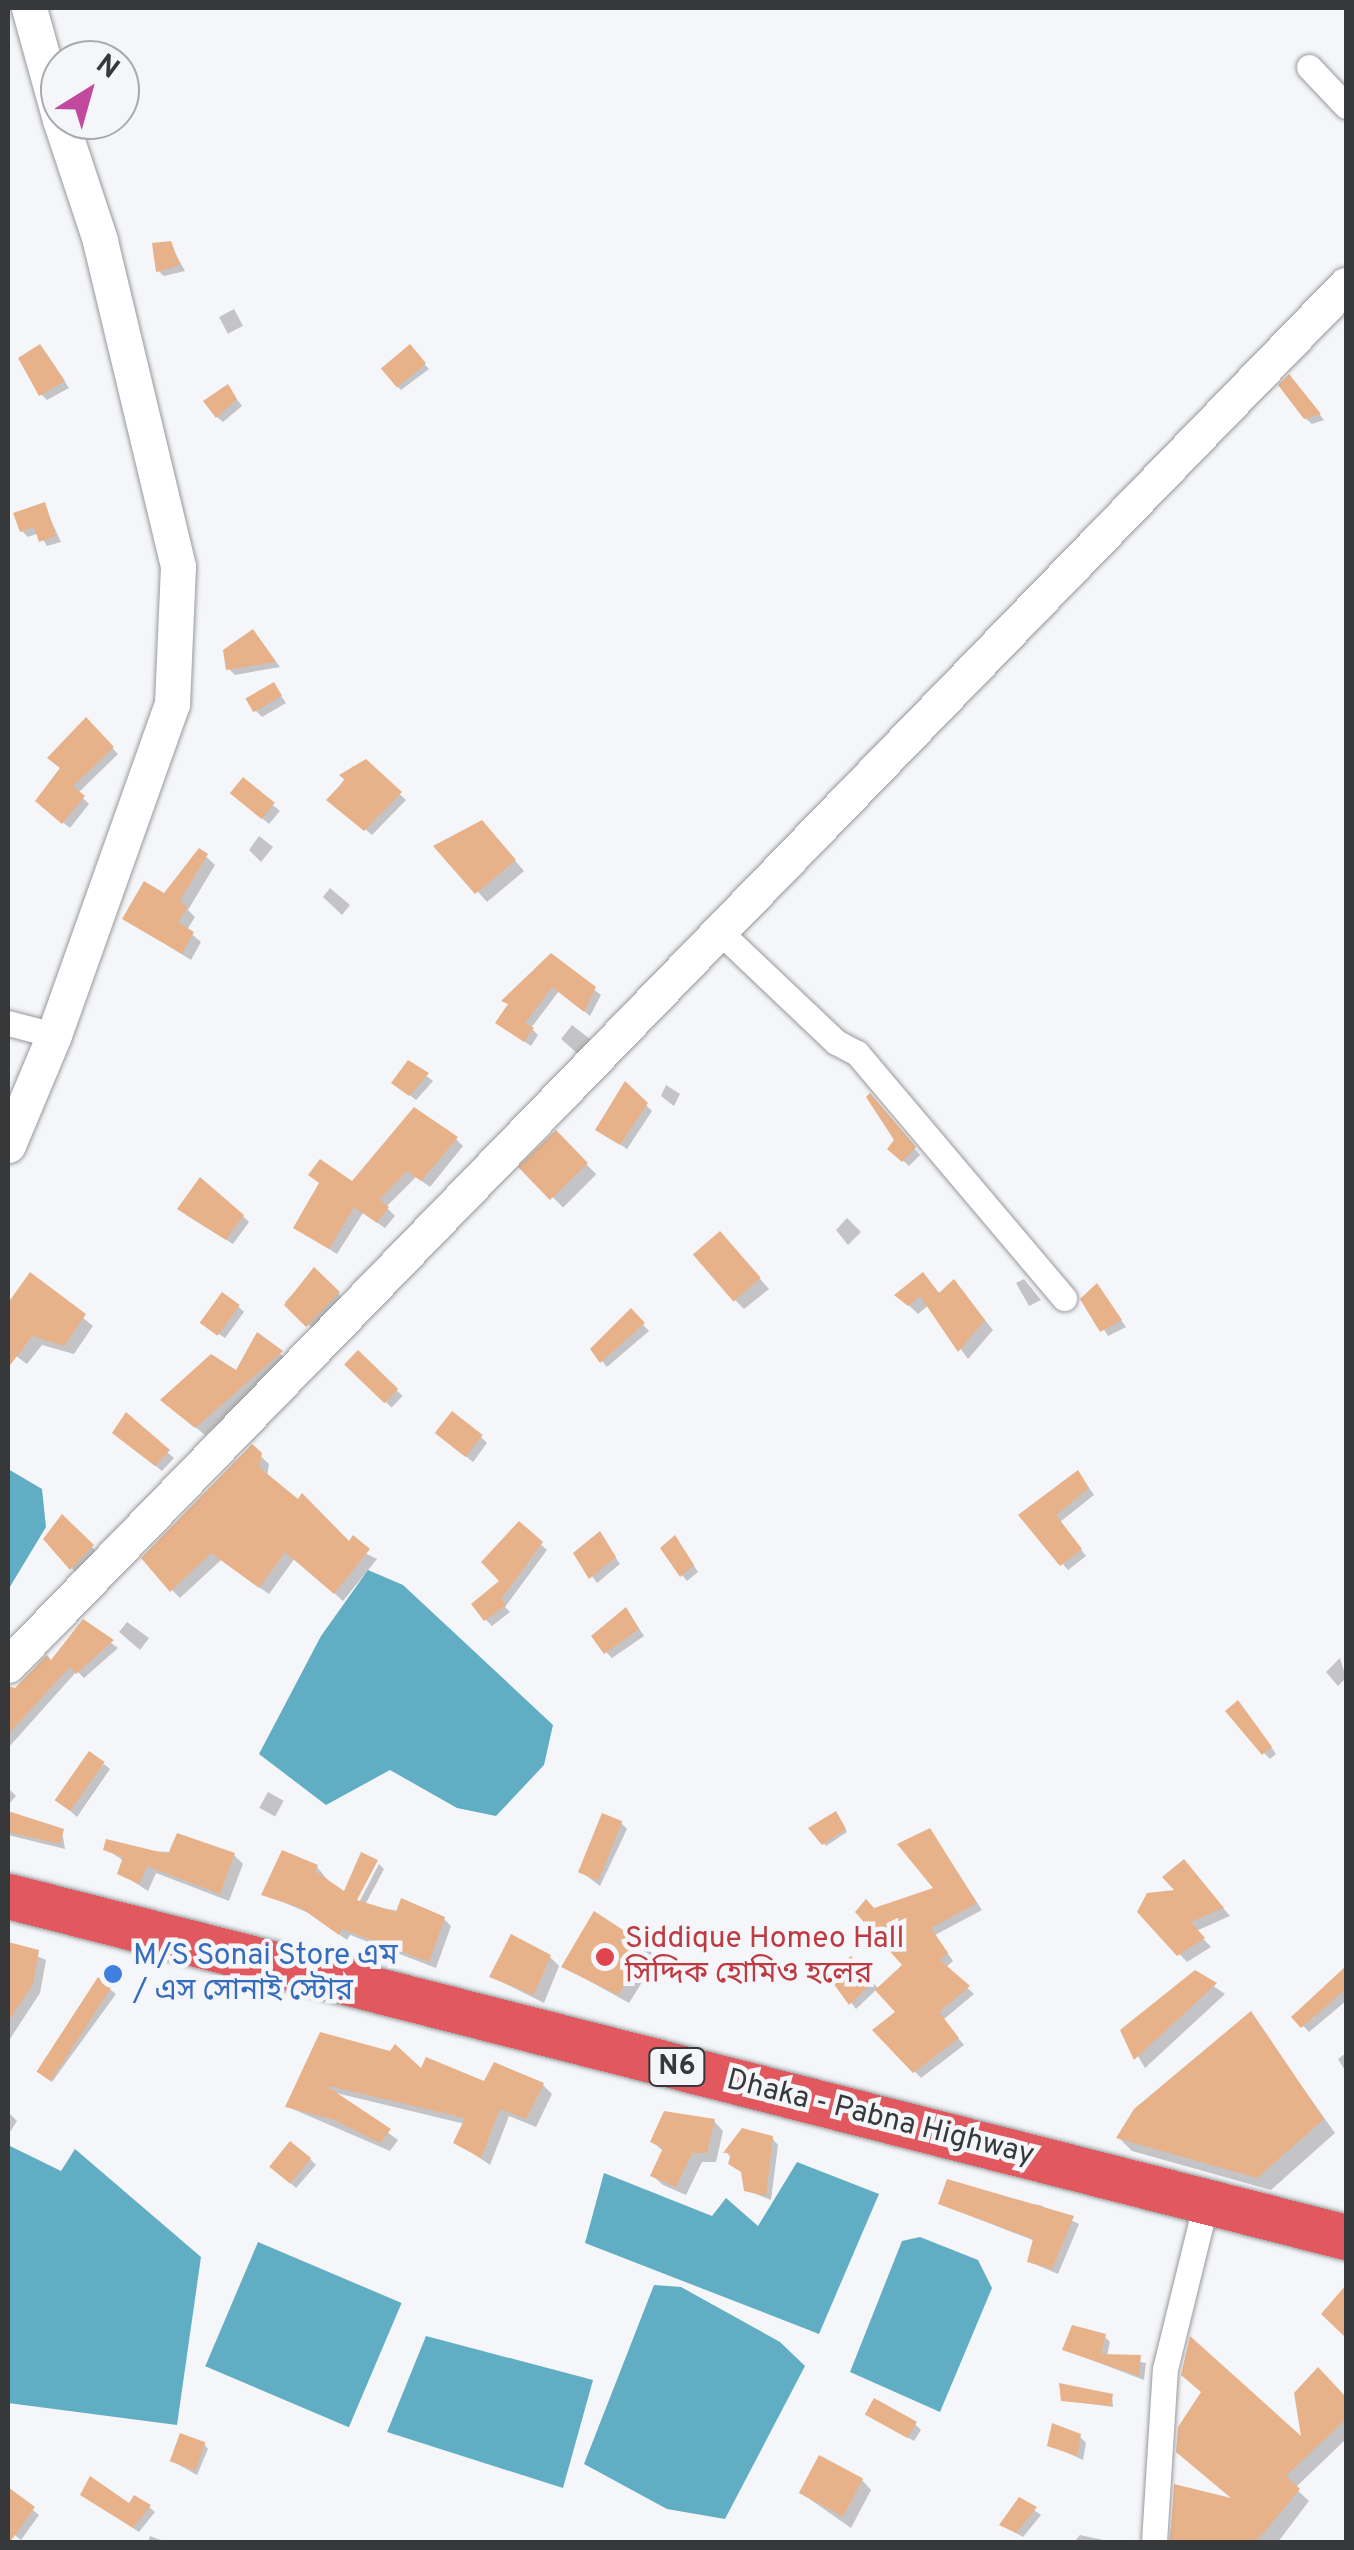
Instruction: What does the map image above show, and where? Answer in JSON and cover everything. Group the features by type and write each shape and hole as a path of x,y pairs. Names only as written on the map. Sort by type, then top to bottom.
{"highway":[{"name":"Dhaka - Pabna Highway","path":"8,1896 1346,2237"}],"street":[{"path":"28,8 40,50"},
{"path":"1309,67 1346,106"},
{"path":"8,1145 54,1035 172,704 178,566 100,240 67,140"},
{"path":"8,1665 1346,284"},
{"path":"719,931 836,1042 857,1053 1064,1298"},
{"path":"8,1023 54,1035"},
{"path":"1154,2542 1165,2369 1206,2202"}],"water":[{"path":"8,1469 42,1489 46,1527 8,1590"},
{"path":"368,1570 403,1585 553,1725 544,1765 496,1816 457,1808 390,1770 326,1805 259,1754 321,1636"},
{"path":"8,2145 61,2171 75,2149 201,2257 177,2425 8,2403"},
{"path":"797,2162 879,2194 819,2334 585,2243 604,2173 712,2216 726,2198 758,2226"},
{"path":"920,2237 978,2260 992,2288 940,2412 850,2372 902,2241"},
{"path":"258,2242 402,2303 349,2427 205,2366"},
{"path":"654,2285 681,2287 780,2342 805,2366 725,2519 667,2509 584,2464"},
{"path":"426,2336 593,2380 563,2488 387,2432"}],"building":[{"path":"171,241 180,265 156,272 152,243"},
{"path":"40,344 65,381 39,396 18,358"},
{"path":"410,344 426,363 397,388 381,368"},
{"path":"1289,374 1321,414 1304,419 1278,385"},
{"path":"228,384 237,399 216,418 203,401"},
{"path":"45,502 56,536 39,542 34,527 20,532 13,513"},
{"path":"253,629 276,662 226,670 223,650"},
{"path":"274,682 282,696 253,712 245,698"},
{"path":"86,717 114,747 73,786 85,796 62,824 35,801 60,768 47,758"},
{"path":"366,759 402,792 364,831 326,800 345,780 339,775"},
{"path":"243,777 275,803 262,819 230,793"},
{"path":"482,820 516,860 475,894 433,846"},
{"path":"199,848 208,854 179,902 188,906 178,922 194,932 182,954 122,919 144,881 164,893"},
{"path":"551,953 596,987 584,1012 552,987 525,1023 534,1028 524,1042 495,1023 508,1004 501,1001"},
{"path":"408,1060 429,1073 409,1096 391,1083"},
{"path":"625,1081 648,1103 620,1145 595,1130"},
{"path":"870,1093 916,1147 902,1162 887,1149 894,1140 866,1097"},
{"path":"414,1107 458,1137 421,1181 407,1171 379,1200 389,1207 377,1223 354,1207 329,1249 293,1228 319,1183 308,1175 320,1159 352,1181"},
{"path":"556,1130 588,1163 550,1200 518,1167"},
{"path":"200,1177 244,1215 226,1240 177,1209"},
{"path":"720,1231 761,1278 734,1301 693,1255"},
{"path":"314,1267 340,1292 306,1327 284,1305"},
{"path":"30,1272 86,1314 64,1346 32,1336 8,1368 8,1303"},
{"path":"923,1272 939,1293 954,1279 985,1320 958,1352 920,1296 908,1306 894,1295"},
{"path":"1097,1283 1122,1320 1100,1332 1080,1299"},
{"path":"222,1292 240,1305 217,1336 200,1323"},
{"path":"631,1308 645,1323 600,1363 590,1349"},
{"path":"257,1332 283,1351 195,1428 160,1400 211,1354 236,1370"},
{"path":"358,1350 398,1389 384,1403 344,1364"},
{"path":"452,1411 483,1435 465,1457 435,1433"},
{"path":"126,1412 170,1450 155,1466 112,1433"},
{"path":"252,1444 262,1453 259,1467 298,1499 302,1493 349,1541 353,1535 370,1549 334,1594 285,1552 259,1588 211,1553 170,1592 141,1558"},
{"path":"1078,1470 1089,1488 1056,1515 1082,1549 1060,1566 1018,1515"},
{"path":"62,1514 94,1545 70,1570 43,1539"},
{"path":"519,1521 543,1542 501,1599 506,1605 484,1621 471,1604 499,1581 481,1562"},
{"path":"600,1531 616,1557 589,1579 573,1553"},
{"path":"675,1535 694,1565 680,1577 660,1548"},
{"path":"626,1607 639,1629 604,1654 591,1636"},
{"path":"83,1619 114,1640 76,1674 70,1667 8,1734 8,1686 15,1688 47,1655 51,1660"},
{"path":"1238,1700 1272,1747 1262,1755 1225,1711"},
{"path":"89,1751 105,1762 70,1811 55,1800"},
{"path":"8,1811 64,1829 60,1844 8,1832"},
{"path":"836,1811 846,1829 822,1845 808,1828"},
{"path":"602,1813 622,1821 598,1881 578,1872"},
{"path":"930,1828 977,1903 931,1928 948,1953 940,1960 970,1986 939,2012 959,2038 913,2073 872,2030 895,2012 875,1990 902,1965 855,1912 866,1899 874,1908 933,1888 897,1844"},
{"path":"177,1833 235,1853 220,1894 147,1866 139,1884 117,1874 123,1857 103,1850 106,1839 168,1854"},
{"path":"282,1850 318,1865 315,1871 344,1891 361,1852 378,1860 357,1900 396,1912 401,1898 445,1917 429,1962 342,1929 339,1935 301,1908 261,1895"},
{"path":"1184,1859 1224,1908 1191,1922 1205,1938 1177,1956 1137,1912 1147,1893 1174,1890 1162,1877"},
{"name":"Siddique Homeo Hall সিদ্দিক হোমিও হলের","path":"594,1911 649,1947 618,1995 561,1967"},
{"path":"511,1934 551,1955 534,1995 489,1977"},
{"path":"8,1942 39,1950 33,1984 8,2022"},
{"path":"851,1956 874,1981 849,2005 828,1976"},
{"path":"1346,1966 1346,1989 1301,2028 1291,2017"},
{"path":"1195,1970 1217,1983 1134,2060 1120,2030"},
{"path":"98,1977 112,1986 51,2081 36,2072"},
{"path":"1251,2011 1324,2119 1257,2178 1116,2138 1134,2109"},
{"path":"320,2032 390,2051 395,2044 421,2068 426,2057 484,2081 494,2062 544,2083 526,2119 500,2109 481,2158 453,2143 465,2118 325,2085 391,2129 380,2143 332,2119 285,2107"},
{"path":"664,2111 715,2119 707,2153 692,2153 676,2187 650,2176 663,2148 650,2142"},
{"path":"742,2128 773,2136 766,2196 744,2191 741,2172 728,2164 731,2153 723,2153"},
{"path":"290,2141 311,2158 290,2184 269,2167"},
{"path":"947,2179 1074,2216 1052,2269 1027,2262 1033,2239 938,2204"},
{"path":"1346,2285 1346,2338 1321,2314"},
{"path":"1072,2325 1106,2334 1101,2354 1141,2355 1139,2376 1062,2350"},
{"path":"1190,2336 1301,2436 1294,2393 1318,2367 1346,2397 1346,2419 1286,2476 1300,2489 1256,2542 1170,2542 1174,2484 1231,2498 1176,2452 1178,2427 1201,2392 1181,2375"},
{"path":"1059,2383 1113,2394 1111,2406 1061,2401"},
{"path":"874,2398 917,2422 908,2438 865,2415"},
{"path":"1052,2423 1081,2434 1077,2456 1047,2446"},
{"path":"180,2433 205,2442 195,2470 170,2461"},
{"path":"819,2455 863,2478 843,2516 799,2493"},
{"path":"90,2476 129,2503 134,2495 151,2505 133,2528 80,2495"},
{"path":"8,2487 35,2507 10,2542 8,2542"},
{"path":"1019,2497 1037,2507 1016,2533 999,2525"}],"place":[{"name":"Siddique Homeo Hall সিদ্দিক হোমিও হলের","path":"605,1957"},
{"name":"M/S Sonai Store এম / এস সোনাই স্টোর","path":"113,1974"}]}
